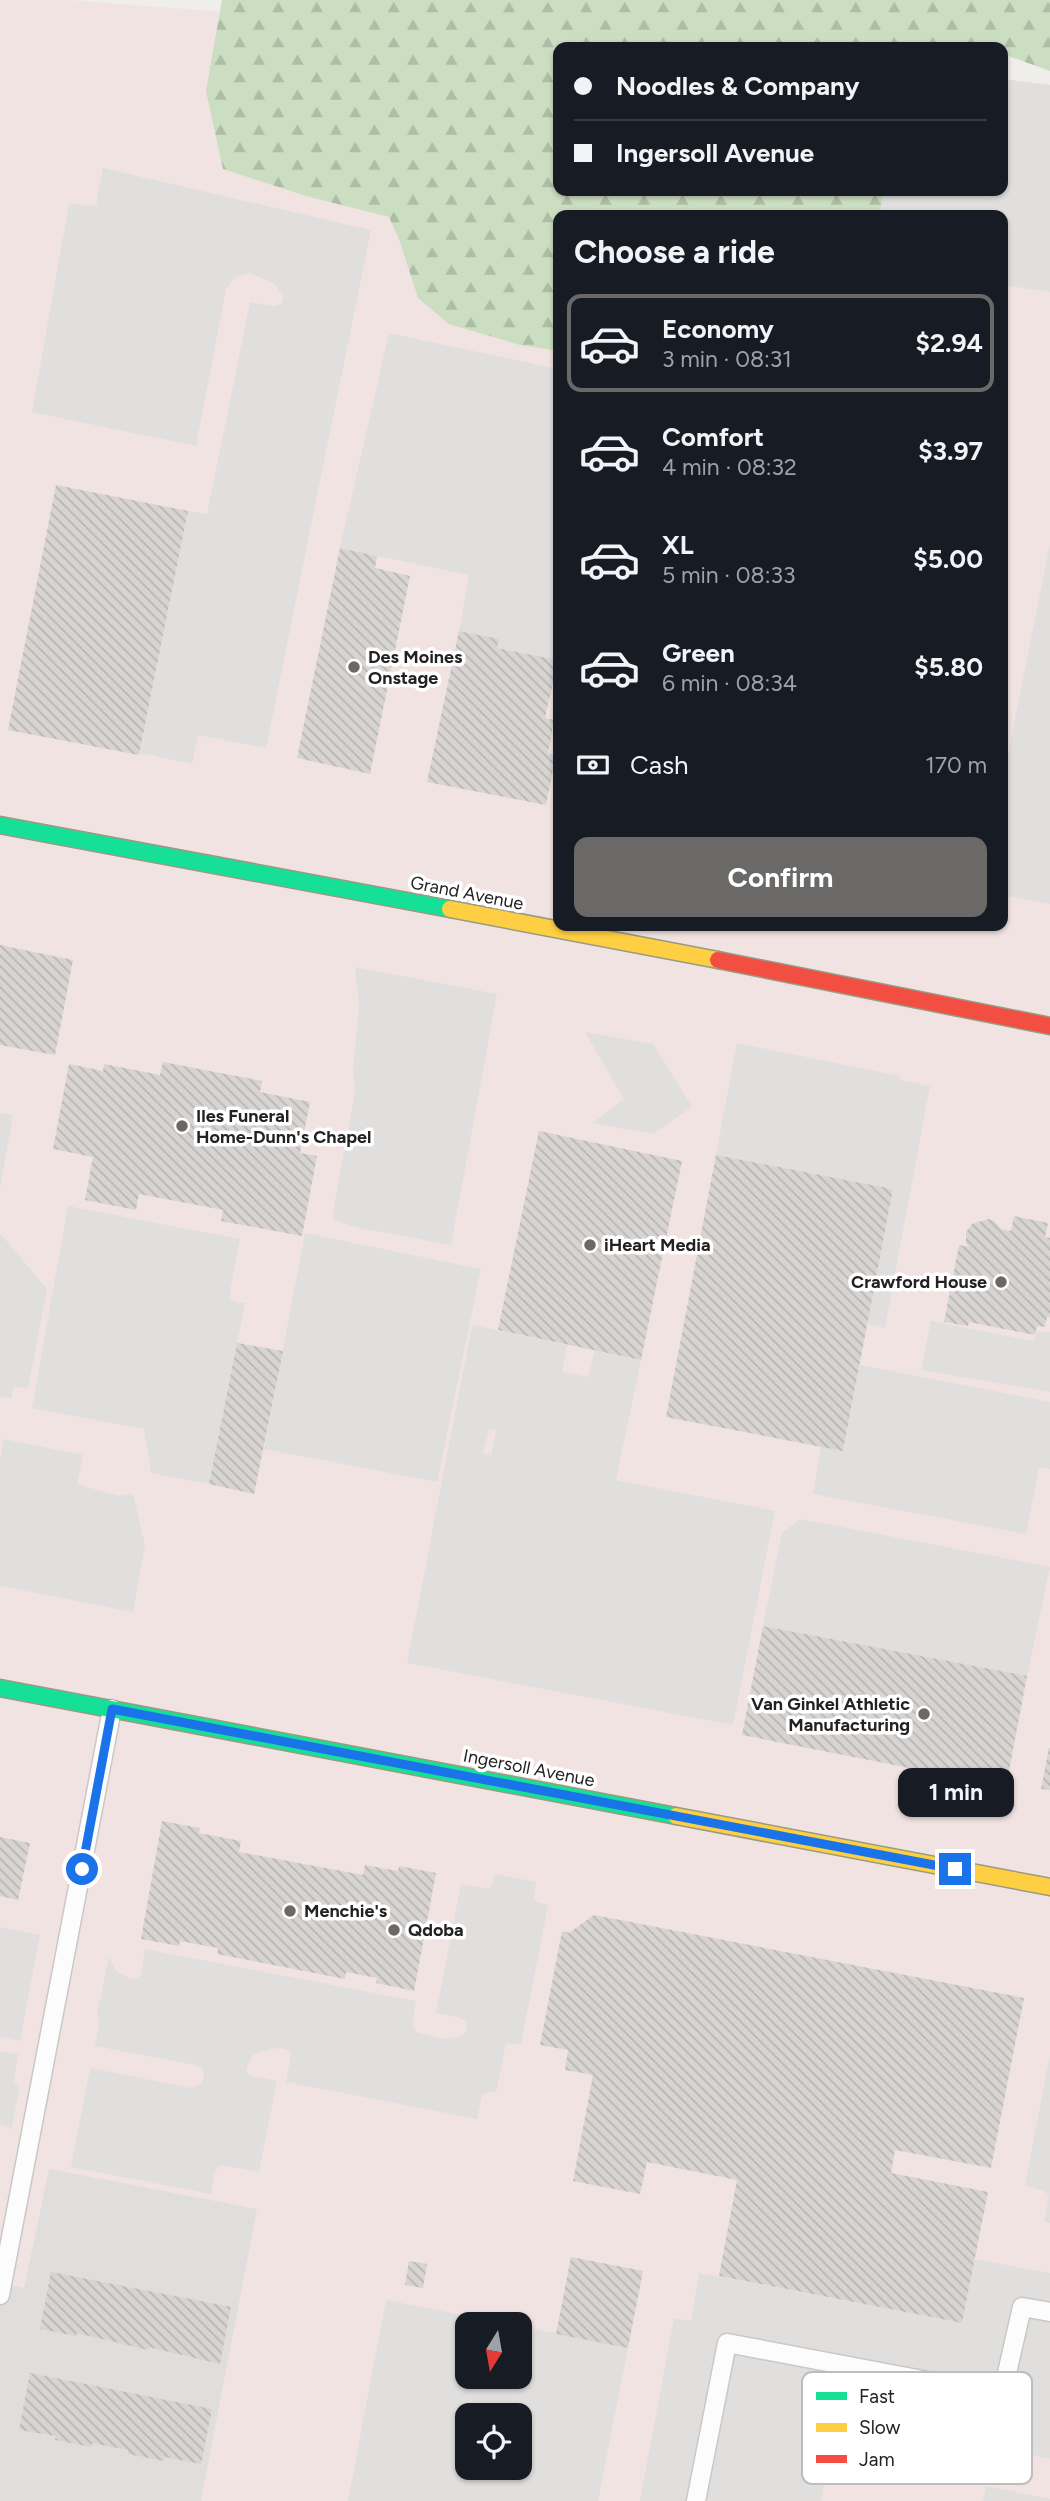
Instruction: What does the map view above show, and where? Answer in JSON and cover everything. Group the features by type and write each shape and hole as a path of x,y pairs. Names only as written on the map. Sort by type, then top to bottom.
{"main road":[{"name":"Grand Avenue","path":"0,825 553,929"},
{"name":"Grand Avenue","path":"565,931 1050,1026"},
{"name":"Ingersoll Avenue","path":"0,1688 1050,1887"}],"lane":[{"path":"0,2295 112,1709"},
{"path":"1007,2372 1022,2306 1050,2312"},
{"path":"696,2501 727,2343 880,2372"}],"shaded area":[{"path":"0,0 70,0 608,42 553,42 553,196 1008,196 1008,80 1050,85 1050,2501 201,2501 257,2209 49,2169 24,2288 0,2283"},
{"path":"1008,80 1050,85 1050,292 1008,286 1008,210 881,210 883,196 1008,196"},
{"path":"103,168 371,230 266,748 198,735 192,764 140,753 188,511 207,514 250,302 274,306 281,304 283,297 274,283 249,273 235,277 226,289 196,446 32,412 69,204 96,206"},
{"path":"389,333 553,368 553,659 497,648 499,639 459,631 469,575 340,548"},
{"path":"1050,544 1050,904 1008,896 1008,754"},
{"path":"355,967 497,994 451,1245 355,1227 333,1219 355,1092 353,1070 359,1005"},
{"path":"585,1032 653,1044 692,1107 653,1134 592,1123 624,1099"},
{"path":"737,1043 900,1076 899,1080 930,1086 885,1328 867,1324 893,1189 716,1155"},
{"path":"0,1113 13,1115 0,1189"},
{"path":"68,1206 240,1239 230,1292 231,1300 245,1303 209,1484 151,1473 144,1429 32,1408"},
{"path":"0,1233 47,1289 28,1388 13,1387 12,1398 0,1397"},
{"path":"305,1233 481,1269 437,1482 264,1449"},
{"path":"931,1321 1034,1341 1037,1331 1050,1332 1050,1392 921,1370"},
{"path":"472,1325 567,1345 562,1372 588,1377 595,1351 641,1360 616,1480 775,1511 733,1725 407,1663","holes":["489,1429 496,1431 491,1455 483,1454"]},
{"path":"860,1365 1050,1402 1050,1469 1039,1468 1026,1534 813,1494 821,1446 844,1450"},
{"path":"4,1439 83,1455 77,1484 118,1496 133,1494 145,1545 133,1612 0,1586 0,1459"},
{"path":"800,1519 1050,1567 1027,1676 763,1626 782,1533"},
{"path":"495,1874 536,1882 534,1899 548,1905 521,2044 506,2043 496,2093 482,2095 477,2119 286,2082 291,2054 281,2048 270,2049 253,2055 246,2069 248,2074 253,2076 277,2081 259,2172 221,2165 215,2171 211,2194 71,2167 90,2068 190,2088 201,2084 203,2080 202,2068 195,2065 95,2046 100,2018 97,2015 109,1956 115,1970 130,1979 137,1979 141,1975 145,1949 416,2001 412,2024 417,2032 442,2039 459,2037 465,2033 465,2021 436,2013 461,1884 490,1889"},
{"path":"0,1927 40,1935 20,2041 0,2037"},
{"path":"0,2051 18,2054 14,2081 20,2088 11,2130 0,2125"},
{"path":"1050,2055 1050,2223 1044,2222 1049,2197 1046,2192 1025,2185"},
{"path":"49,2168 258,2209 201,2501 0,2501 0,2283 24,2287"},
{"path":"975,2259 1050,2273 1050,2459 1032,2455 1032,2372 802,2372 802,2484 824,2484 821,2501 640,2501 674,2318 691,2321 699,2273 962,2323"},
{"path":"386,2300 455,2314 455,2389 532,2389 532,2328 628,2348 598,2501 348,2501"},
{"path":"986,2486 1050,2499 1050,2501 983,2501"}],"green space":[{"path":"222,0 1050,0 1050,71 1008,56 1008,42 553,42 553,196 883,196 881,210 553,210 553,350 520,345 449,324 418,298 389,217 306,196 223,169 206,91"}],"building":[{"path":"56,485 188,511 139,755 8,730"},
{"name":"Des Moines Onstage","path":"340,548 377,556 375,568 410,576 370,774 297,758"},
{"path":"459,631 499,639 497,648 553,659 553,682 545,718 553,720 548,753 553,754 553,770 546,805 427,782"},
{"path":"0,945 73,960 55,1055 0,1045"},
{"name":"Iles Funeral Home-Dunn's Chapel","path":"163,1062 262,1081 260,1092 310,1102 300,1153 317,1156 302,1236 221,1221 223,1210 139,1194 136,1210 85,1200 93,1157 53,1149 69,1064 103,1071 104,1064 160,1075"},
{"name":"iHeart Media","path":"539,1131 682,1161 641,1360 498,1330"},
{"path":"716,1155 893,1189 843,1451 666,1417"},
{"name":"Crawford House","path":"1014,1216 1048,1223 1045,1237 1050,1238 1050,1317 1047,1317 1045,1327 1037,1326 1035,1335 969,1322 968,1326 944,1322 959,1245 969,1247 966,1243 966,1232 972,1224 988,1219 1001,1229 1011,1231"},
{"path":"237,1343 283,1351 254,1494 209,1484"},
{"path":"763,1626 1027,1676 1006,1787 742,1735"},
{"path":"1050,1748 1050,1790 1041,1789"},
{"path":"162,1821 200,1828 199,1833 241,1841 239,1852 363,1875 365,1865 398,1871 399,1866 436,1873 414,1991 376,1983 377,1978 346,1972 345,1979 217,1954 218,1948 180,1941 179,1946 141,1939"},
{"path":"0,1837 30,1843 18,1900 0,1896"},
{"path":"594,1915 1024,1998 991,2168 895,2150 891,2173 988,2192 962,2323 719,2276 737,2180 647,2162 640,2194 573,2181 593,2075 565,2070 568,2050 540,2045 562,1931 569,1933"},
{"path":"571,2257 643,2271 628,2348 556,2334"},
{"path":"409,2261 427,2264 423,2288 405,2285"},
{"path":"51,2272 231,2307 220,2364 77,2333 76,2336 40,2329"},
{"path":"30,2373 212,2409 201,2464 165,2457 164,2461 128,2454 128,2450 92,2443 91,2447 55,2440 56,2436 19,2430"}],"traffic: fast":[{"path":"0,825 450,909"},
{"path":"0,1688 676,1816"}],"traffic: slow":[{"path":"450,909 553,929"},
{"path":"566,931 718,960"},
{"path":"676,1816 1050,1887"}],"traffic: jam":[{"path":"718,960 1050,1026"}],"place":[{"name":"Des Moines Onstage","path":"354,667"},
{"name":"Iles Funeral Home-Dunn's Chapel","path":"182,1126"},
{"name":"iHeart Media","path":"590,1245"},
{"name":"Crawford House","path":"1001,1282"},
{"name":"Van Ginkel Athletic Manufacturing","path":"924,1714"},
{"name":"Menchie's","path":"290,1911"},
{"name":"Qdoba","path":"394,1930"}],"route":[{"path":"82,1869 112,1709 955,1869"}]}
